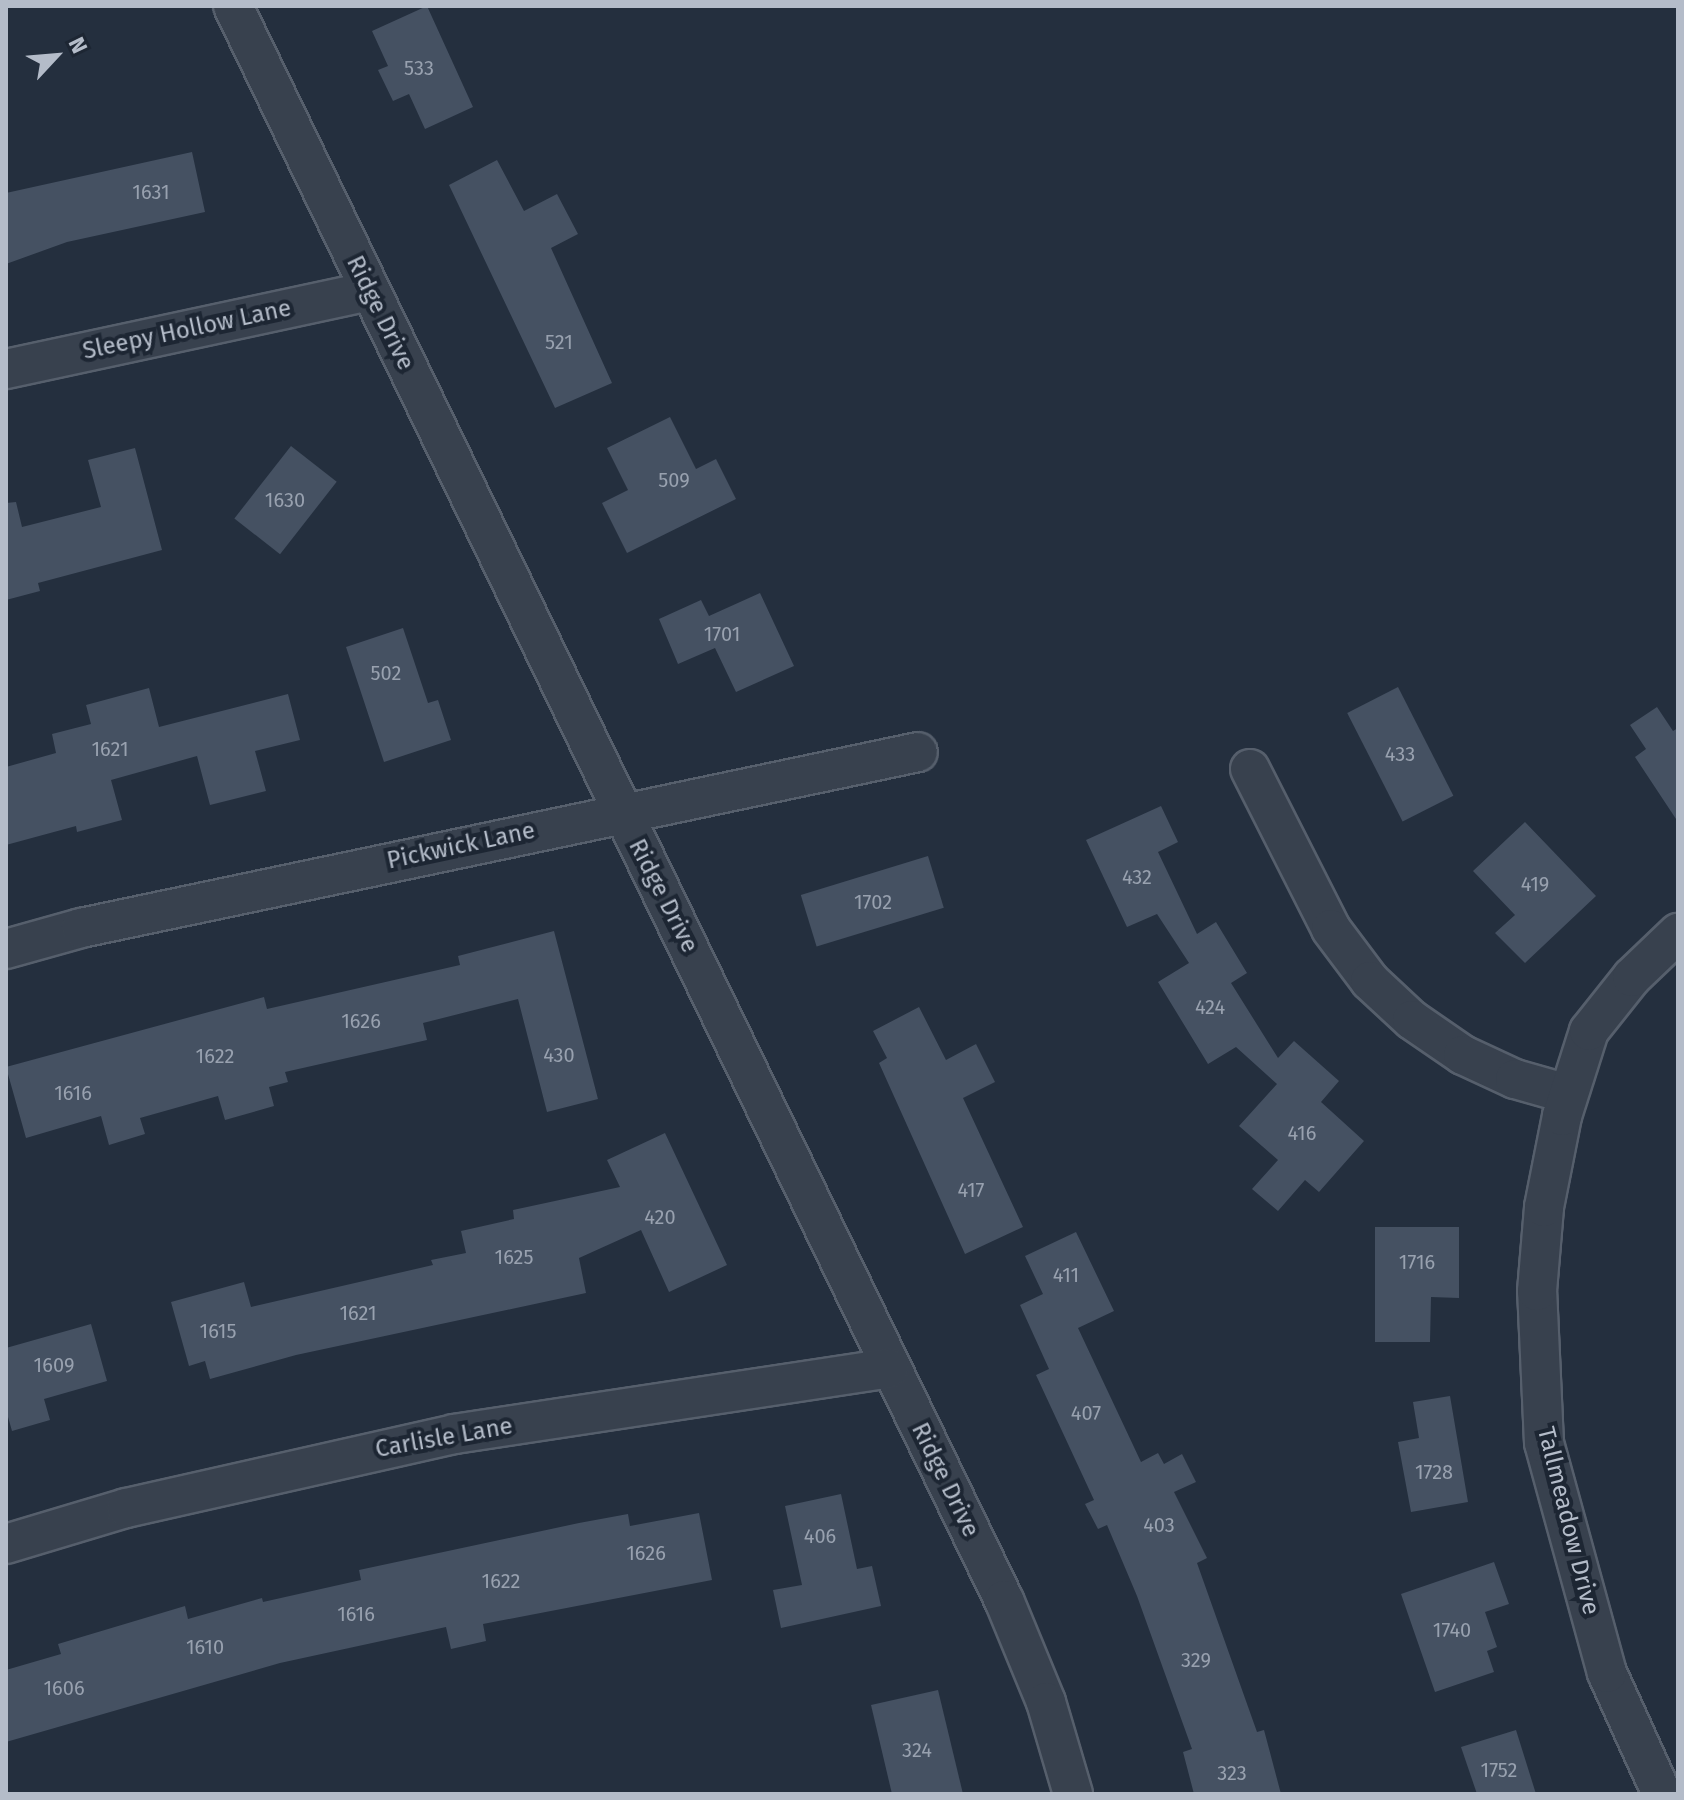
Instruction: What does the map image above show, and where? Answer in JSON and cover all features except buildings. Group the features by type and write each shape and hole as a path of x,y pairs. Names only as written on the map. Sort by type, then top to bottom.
{"street":[{"name":"Ridge Drive","path":"233,6 1030,1657 1073,1794"},
{"name":"Sleepy Hollow Lane","path":"6,369 369,291"},
{"name":"Pickwick Lane","path":"6,949 621,812 918,752"},
{"path":"1250,769 1325,919 1370,981 1412,1020 1463,1055 1515,1079 1568,1094"},
{"name":"Tallmeadow Drive","path":"1662,1794 1607,1673 1544,1443 1537,1291 1544,1207 1568,1094 1589,1031 1632,977 1678,933"},
{"name":"Carlisle Lane","path":"6,1544 141,1504 454,1434 889,1368"}]}
